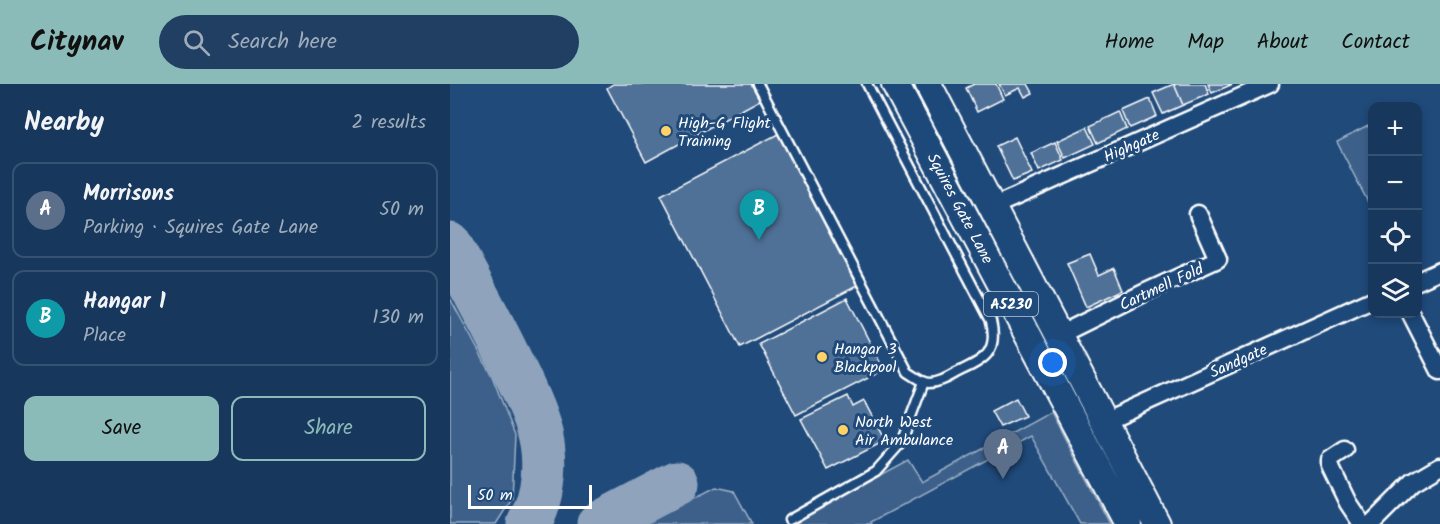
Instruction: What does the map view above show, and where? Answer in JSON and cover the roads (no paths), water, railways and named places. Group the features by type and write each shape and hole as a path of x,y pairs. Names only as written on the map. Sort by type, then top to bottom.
{"main road":[{"name":"Squires Gate Lane","path":"895,84 1123,521"},
{"name":"Squires Gate Lane","path":"928,84 1157,524"}],"street":[{"name":"Highgate","path":"992,207 1270,84"},
{"name":"Cartmell Fold","path":"1059,335 1218,259 1198,214"},
{"path":"1422,279 1440,271"},
{"name":"Sandgate","path":"1104,421 1368,302"},
{"path":"1413,318 1440,371"},
{"path":"1345,450 1330,460 1330,466 1348,503 1362,524"},
{"path":"1371,524 1413,482 1440,466"}],"lane":[{"path":"758,84 908,372 924,382 940,382 981,361 989,351 994,336 991,321 867,84"},
{"path":"789,520 876,471 901,443 924,382"}],"place":[{"name":"High-G Flight Training","path":"666,131"},
{"name":"Hangar 1","path":"759,240"},
{"name":"Hangar 3 Blackpool","path":"822,357"},
{"name":"North West Air Ambulance","path":"843,430"},
{"name":"Morrisons","path":"1003,479"}]}
